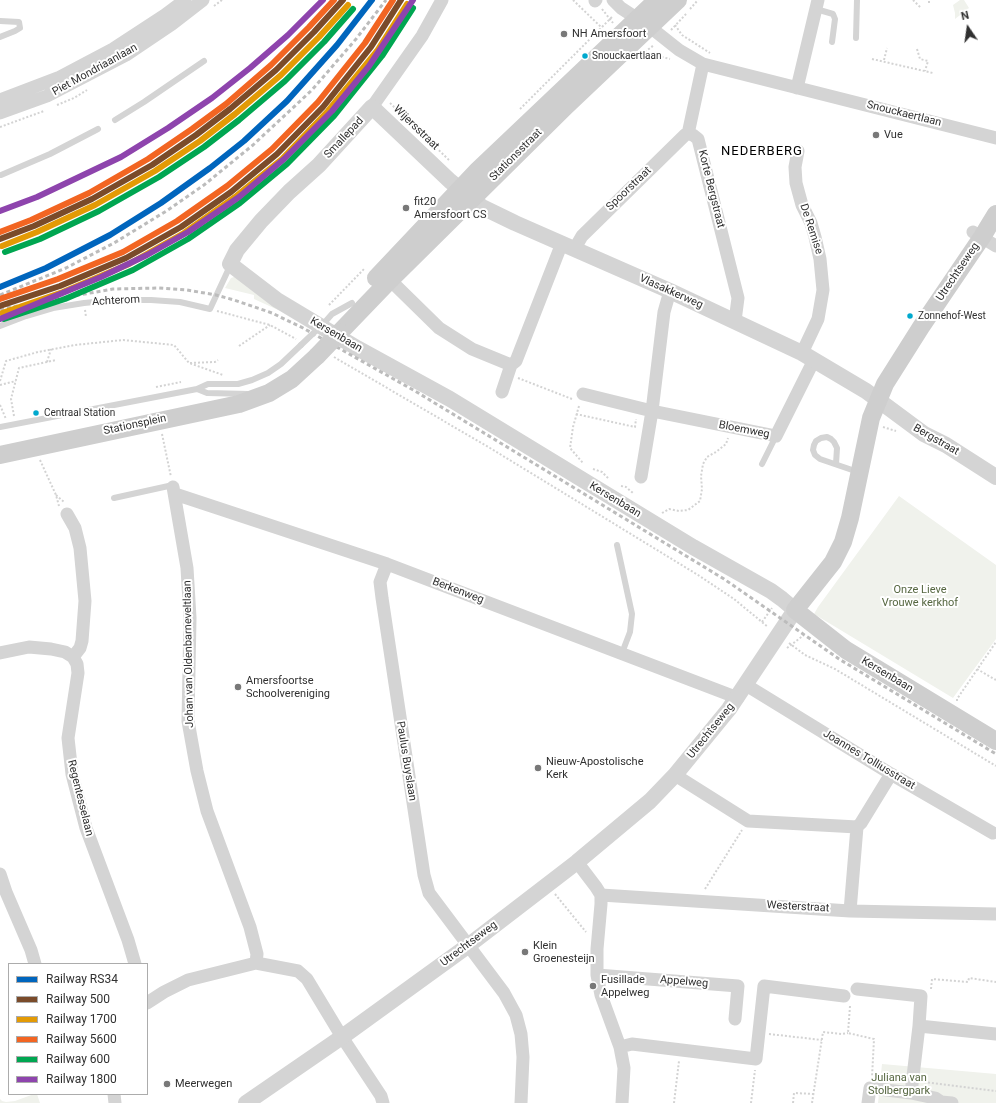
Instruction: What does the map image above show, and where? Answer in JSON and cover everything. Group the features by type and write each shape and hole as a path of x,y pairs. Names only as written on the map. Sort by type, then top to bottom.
{"main road":[{"path":"650,27 657,0"},
{"path":"650,27 678,0"},
{"name":"Stationsstraat","path":"311,349 352,303 466,194 565,107 650,27"},
{"name":"Stationsstraat","path":"332,327 390,280 466,194"},
{"name":"Utrechtseweg","path":"789,604 833,562 843,542 850,518 871,418 885,384 921,327 984,238 996,214"},
{"name":"Stationsplein","path":"0,454 240,404 269,393 292,379 311,349"},
{"name":"Stationsplein","path":"0,443 237,394 255,388 279,374 311,349"},
{"name":"Kersenbaan","path":"789,604 846,650 996,741"}],"street":[{"name":"Piet Mondriaanlaan","path":"0,100 60,77 113,49 185,0"},
{"name":"Piet Mondriaanlaan","path":"0,113 54,93 126,55 172,24 203,0"},
{"name":"Smallepad","path":"230,264 237,250 261,221 289,192 319,165 377,101 422,36 442,0"},
{"path":"617,4 650,27"},
{"path":"797,88 817,4"},
{"name":"Snouckaertlaan","path":"650,27 679,50 703,64 996,138"},
{"path":"688,134 703,64"},
{"name":"Wijersstraat","path":"377,101 466,194"},
{"name":"Spoorstraat","path":"502,392 509,370 516,361 528,330 568,246 582,236 685,135 688,134"},
{"name":"Korte Bergstraat","path":"688,134 693,135 698,139 738,298 735,321"},
{"name":"De Remise","path":"798,151 795,168 796,182 802,205 811,223 815,237 820,258 822,290 818,319 808,356"},
{"name":"Vlasakkerweg","path":"466,194 491,212 670,291 808,356 866,391 879,401"},
{"name":"Kersenbaan","path":"230,264 277,300 357,348 450,399 789,604"},
{"path":"390,280 439,328 509,370"},
{"path":"641,477 652,411 664,312 670,291"},
{"name":"Bloemweg","path":"578,397 776,436 808,356"},
{"name":"Bergstraat","path":"879,401 924,434 946,445 996,477"},
{"name":"Berkenweg","path":"174,490 387,564 622,653 742,691"},
{"name":"Johan van Oldenbarneveltlaan","path":"174,490 187,568 190,618 188,721 197,771 207,811 250,927 257,954 256,963"},
{"path":"0,653 29,647 51,648 65,652 73,657 80,648 82,641 85,601 80,548 75,528 66,514"},
{"name":"Paulus Buyslaan","path":"387,564 380,582 381,593 424,875 429,893 504,993 516,1015 521,1034 523,1057 521,1103"},
{"name":"Utrechtseweg","path":"246,1103 342,1037 469,945 577,862 650,801 675,775 729,710 778,636 789,604"},
{"name":"Regentesselaan","path":"73,657 76,660 78,668 68,738 72,774 86,828 128,940 135,963"},
{"name":"Joannes Tolliusstraat","path":"742,691 993,833"},
{"path":"850,911 857,827 861,823 891,774"},
{"path":"675,775 748,821 857,827"},
{"path":"577,862 601,895 597,946 597,975 601,995 620,1046 624,1068 622,1103"},
{"path":"0,874 35,963"},
{"name":"Westerstraat","path":"601,895 850,911 996,914"},
{"path":"148,1002 164,992 188,980 256,963 298,972 307,979 384,1103"},
{"name":"Appelweg","path":"597,975 738,986 736,1019"},
{"path":"620,1046 632,1044 756,1059 764,986 844,996"},
{"path":"857,989 921,996 912,1086"},
{"path":"919,1026 996,1034"},
{"path":"868,1103 870,1088 912,1086 941,1102 952,1103"}],"lane":[{"path":"856,38 857,0"},
{"path":"817,4 833,14 835,20 832,42"},
{"path":"0,21 19,22 20,28 0,37"},
{"path":"115,120 167,87 204,61"},
{"path":"1,175 55,152 98,129"},
{"path":"210,309 230,264"},
{"name":"Achterom","path":"0,326 53,308 115,300 180,302 210,309"},
{"name":"Stationsplein","path":"0,427 197,389 208,384 238,384 268,373 281,364 311,349"},
{"name":"Stationsplein","path":"197,389 207,393 269,393"},
{"path":"762,464 776,436"},
{"path":"836,464 837,448 834,442 827,437 816,441 814,445 815,455 820,459 860,473"},
{"path":"114,498 174,490"},
{"path":"617,545 632,614 630,632 622,653"}],"path":[{"path":"573,0 601,28"},
{"path":"913,0 921,8"},
{"path":"516,113 610,19"},
{"path":"676,26 682,35 713,54"},
{"path":"884,60 887,48"},
{"path":"917,49 920,59 928,61 925,72"},
{"path":"872,59 933,73"},
{"name":"Wijersstraat","path":"377,101 454,164"},
{"path":"210,309 270,325"},
{"path":"239,346 270,325"},
{"name":"Kersenbaan","path":"270,325 311,349 348,364 490,448 698,575 734,599 778,636 805,654 835,669 996,766"},
{"path":"0,381 6,361 75,344 123,340 174,345 189,363 226,376"},
{"path":"47,362 51,349"},
{"path":"14,413 11,399 19,368 56,360"},
{"path":"189,363 215,362 218,360"},
{"path":"509,370 578,397"},
{"path":"0,385 16,381"},
{"path":"0,405 6,419"},
{"path":"576,414 635,428 636,423"},
{"path":"162,433 174,490"},
{"path":"40,459 56,495"},
{"path":"762,622 774,605 789,604"},
{"path":"957,703 957,699 996,642"},
{"path":"977,669 996,680"},
{"path":"698,901 748,821"},
{"path":"548,885 597,946"},
{"path":"921,996 930,995 932,979 968,982 969,978 996,982"},
{"path":"844,996 851,1000 848,1033"},
{"path":"812,1103 823,1032 842,1034 848,1033 874,1039 870,1088"},
{"path":"759,1033 822,1040"},
{"path":"674,1103 680,1049"},
{"path":"751,1103 756,1059"},
{"path":"912,1086 996,1091"},
{"path":"793,1103 794,1093 814,1094"}],"green space":[{"path":"960,0 964,0 969,8 955,19 953,5"},
{"path":"237,276 287,314 254,299 254,295 225,288 231,278"},
{"name":"Onze Lieve Vrouwe kerkhof","path":"899,496 996,565 996,639 953,698 814,614"},
{"name":"Juliana van Stolbergpark","path":"882,1064 996,1074 996,1103 878,1103"},
{"path":"31,1095 37,1095 40,1103 0,1103 0,1099 6,1102 15,1101"}],"railway":[{"path":"0,295 66,268 114,243 168,210 204,185 253,145 312,90 356,39 386,0"},
{"path":"0,309 113,289 159,288 187,290 216,295 272,313 303,328 415,391 724,579 839,659 996,754"}],"rail line":[{"name":"1800","path":"0,211 37,197 121,157 168,128 212,98 250,68 288,35 323,0"},
{"name":"5600","path":"0,232 31,220 89,193 148,159 192,129 226,104 271,65 334,0"},
{"name":"500","path":"0,239 34,226 92,199 152,165 196,135 230,109 276,70 343,0"},
{"name":"RS34","path":"0,287 46,268 110,235 161,203 210,168 244,141 287,101 337,45 372,0"},
{"name":"5600","path":"0,299 58,279 123,252 177,221 227,186 272,149 318,102 365,43 393,0"},
{"name":"500","path":"0,306 60,286 126,258 181,227 231,192 277,154 323,107 371,47 401,0"},
{"name":"1800","path":"0,319 101,277 147,255 188,232 239,197 284,159 332,111 369,66 413,0"},
{"name":"1700","path":"2,313 63,292 129,264 184,233 235,197 282,159 328,111 377,51 407,4"},
{"name":"1700","path":"2,246 37,232 95,205 155,171 200,141 281,75 348,5"},
{"name":"600","path":"4,319 65,299 133,270 188,239 240,203 287,164 334,116 382,56 413,8"},
{"name":"600","path":"5,252 40,239 99,211 159,177 204,147 285,81 324,42 353,9"}],"place":[{"name":"NH Amersfoort","path":"564,34"},
{"name":"Snouckaertlaan","path":"585,56"},
{"name":"Vue","path":"876,135"},
{"name":"fit20 Amersfoort CS","path":"406,208"},
{"name":"Zonnehof-West","path":"910,316"},
{"name":"Centraal Station","path":"36,413"},
{"name":"Amersfoortse Schoolvereniging","path":"238,687"},
{"name":"Nieuw-Apostolische Kerk","path":"538,768"},
{"name":"Klein Groenesteijn","path":"525,952"},
{"name":"Fusillade Appelweg","path":"593,986"},
{"name":"Meerwegen","path":"167,1084"}],"district":[{"name":"NEDERBERG","path":"762,152"}]}
